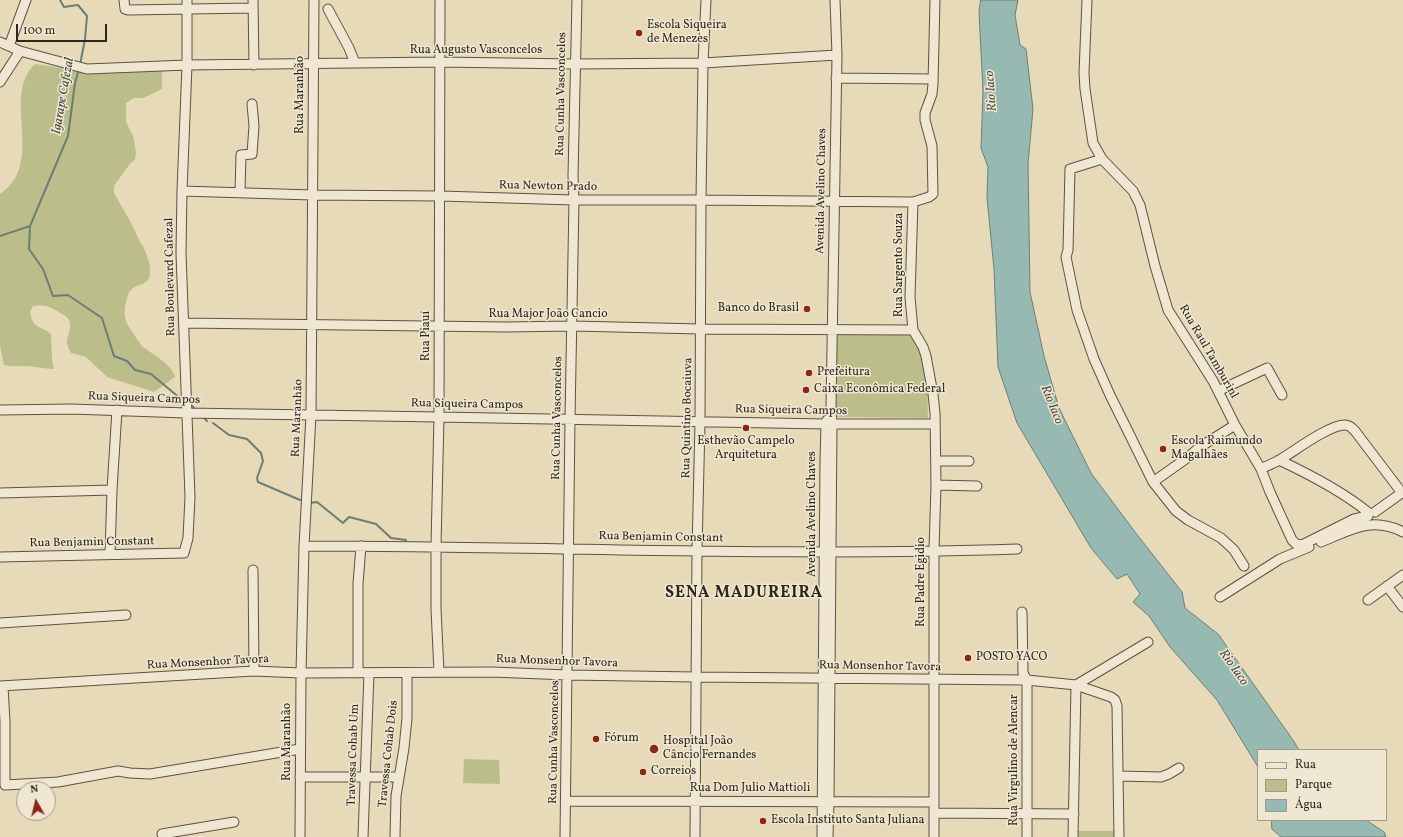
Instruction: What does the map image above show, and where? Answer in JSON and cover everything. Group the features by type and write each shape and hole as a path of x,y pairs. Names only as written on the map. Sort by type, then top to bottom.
{"street":[{"path":"9,46 26,0"},
{"name":"Rua Boulevard Cafezal","path":"184,553 188,538 190,497 182,253 182,190 188,65 187,0"},
{"name":"Rua Maranhão","path":"300,837 301,673 304,546 311,415 314,0"},
{"name":"Rua Piauí","path":"439,672 436,609 436,546 439,417 440,0"},
{"name":"Rua Cunha Vasconcelos","path":"566,837 572,250 574,200 574,64 577,0"},
{"name":"Rua Quintino Bocaiuva","path":"695,837 697,551 701,329 701,200 703,63 706,0"},
{"name":"Avenida Avelino Chaves","path":"828,837 826,801 829,424 831,407 837,55 835,0"},
{"name":"Rua Sargento Souza","path":"912,330 910,297 913,202 929,197 933,194 932,146 925,120 925,113 932,94 935,0"},
{"name":"Rua Raul Tamburinl","path":"1088,0 1084,73 1093,143 1102,159 1133,191 1140,205 1168,310 1218,391 1235,425 1261,468 1270,492 1292,540 1296,544 1302,545 1354,519 1372,517"},
{"path":"125,5 137,11 188,10 253,4 254,65"},
{"path":"328,9 349,48 354,63"},
{"name":"Rua Augusto Vasconcelos","path":"0,42 20,51 87,69 188,65 440,62 574,64 703,63 837,55"},
{"path":"0,82 20,51"},
{"path":"836,78 933,79"},
{"path":"240,192 241,155 252,154 254,126 252,104"},
{"path":"1102,159 1070,169 1068,250 1066,257 1077,310 1094,360 1153,482 1176,511 1188,520 1221,538 1234,550 1244,566"},
{"name":"Rua Newton Prado","path":"182,190 312,195 440,196 574,200 913,202"},
{"name":"Rua Major João Cancio","path":"184,323 912,330"},
{"name":"Rua Padre Egidio","path":"912,330 923,347 926,356 933,394 936,462 934,550 934,837"},
{"path":"1218,391 1267,368 1282,395"},
{"name":"Rua Siqueira Campos","path":"0,410 71,408 187,413 829,424 934,424"},
{"path":"110,554 117,410"},
{"path":"1153,482 1200,447 1235,425"},
{"path":"1220,597 1280,559 1360,527 1403,493 1355,431 1347,425 1340,425 1329,429 1279,460 1261,468"},
{"path":"1279,460 1329,486 1351,499 1372,517 1403,532"},
{"path":"936,462 969,461"},
{"path":"936,485 977,486"},
{"path":"0,493 112,490"},
{"name":"Rua Benjamin Constant","path":"304,546 436,546 569,550 828,552 1017,549"},
{"path":"358,673 358,584 361,546"},
{"name":"Rua Benjamin Constant","path":"0,557 184,553"},
{"path":"253,570 254,671"},
{"path":"1368,600 1403,575"},
{"path":"1387,586 1403,607"},
{"name":"Rua Virgulino de Alencar","path":"1022,612 1023,673 1027,680 1027,837"},
{"path":"0,623 126,616"},
{"path":"1074,837 1076,685 1148,642"},
{"name":"Rua Monsenhor Tavora","path":"1,686 254,671 301,673 492,672 696,677 1027,680 1076,685 1111,697 1115,700 1117,706 1119,776"},
{"name":"Travessa Cohab Um","path":"364,837 369,673"},
{"name":"Travessa Cohab Dois","path":"395,837 396,796 404,748 407,718 407,673"},
{"path":"1,686 5,722 5,785 58,782 118,770 130,773 150,774 300,749"},
{"path":"1119,837 1119,776 1161,777 1179,768"},
{"path":"300,777 399,777"},
{"name":"Rua Dom Julio Mattioli","path":"566,801 934,802"},
{"name":"Avenida Avelino Chaves","path":"822,837 826,801"},
{"path":"934,813 1074,814"},
{"path":"162,834 194,833 234,822"}],"green space":[{"path":"35,64 81,71 162,69 162,89 143,98 134,98 126,103 126,122 133,136 136,152 135,159 114,186 114,193 143,246 150,266 148,280 131,290 129,293 125,307 126,321 142,346 166,363 175,377 154,392 107,377 86,357 71,353 67,344 70,328 69,320 66,316 45,306 33,306 30,312 33,322 51,334 54,369 4,365 0,346 0,194 14,181 20,165 22,148 21,94 25,78"},
{"path":"836,333 912,334 924,354 927,374 928,418 835,417"},
{"path":"464,759 499,760 500,784 463,783"},
{"path":"1076,831 1114,831 1114,837 1076,837"}],"water":[{"name":"Rio Iaco","path":"981,0 1018,0 1015,15 1020,45 1026,49 1033,109 1028,164 1030,292 1044,356 1059,408 1091,473 1182,592 1185,608 1218,634 1298,749 1257,749 1257,765 1217,700 1170,647 1149,616 1133,602 1140,594 1127,574 1117,579 1091,548 1017,423 998,367 994,269 987,198 988,167 981,148 983,91 979,12"},
{"path":"1272,821 1368,821 1384,832 1386,837 1281,837 1272,829"}],"waterway":[{"name":"Igarape Cafezal","path":"60,0 64,7 78,5 87,16 85,39 80,65"},
{"name":"Igarape Cafezal","path":"0,236 30,226 68,136 75,83 79,69"},
{"path":"30,226 29,249 43,269 53,296 68,295 102,318 114,356 127,361 135,370 151,374 181,399"},
{"path":"190,404 196,410"},
{"path":"202,416 207,421"},
{"path":"213,423 229,435 247,439 261,453 263,461 257,478 258,482 300,500"},
{"path":"310,503 317,502 343,523 349,517 376,524 391,538 406,540"}],"place":[{"name":"Escola Siqueira de Menezes","path":"639,33"},
{"name":"Banco do Brasil","path":"807,309"},
{"name":"Prefeitura","path":"809,373"},
{"name":"Caixa Econômica Federal","path":"806,390"},
{"name":"Esthevão Campelo Arquitetura","path":"746,428"},
{"name":"Escola Raimundo Magalhães","path":"1163,449"},
{"name":"POSTO YACO","path":"968,658"},
{"name":"Fórum","path":"596,739"},
{"name":"Hospital João Câncio Fernandes","path":"654,749"},
{"name":"Correios","path":"643,772"},
{"name":"Escola Instituto Santa Juliana","path":"763,821"}],"district":[{"name":"SENA MADUREIRA","path":"744,594"}]}
